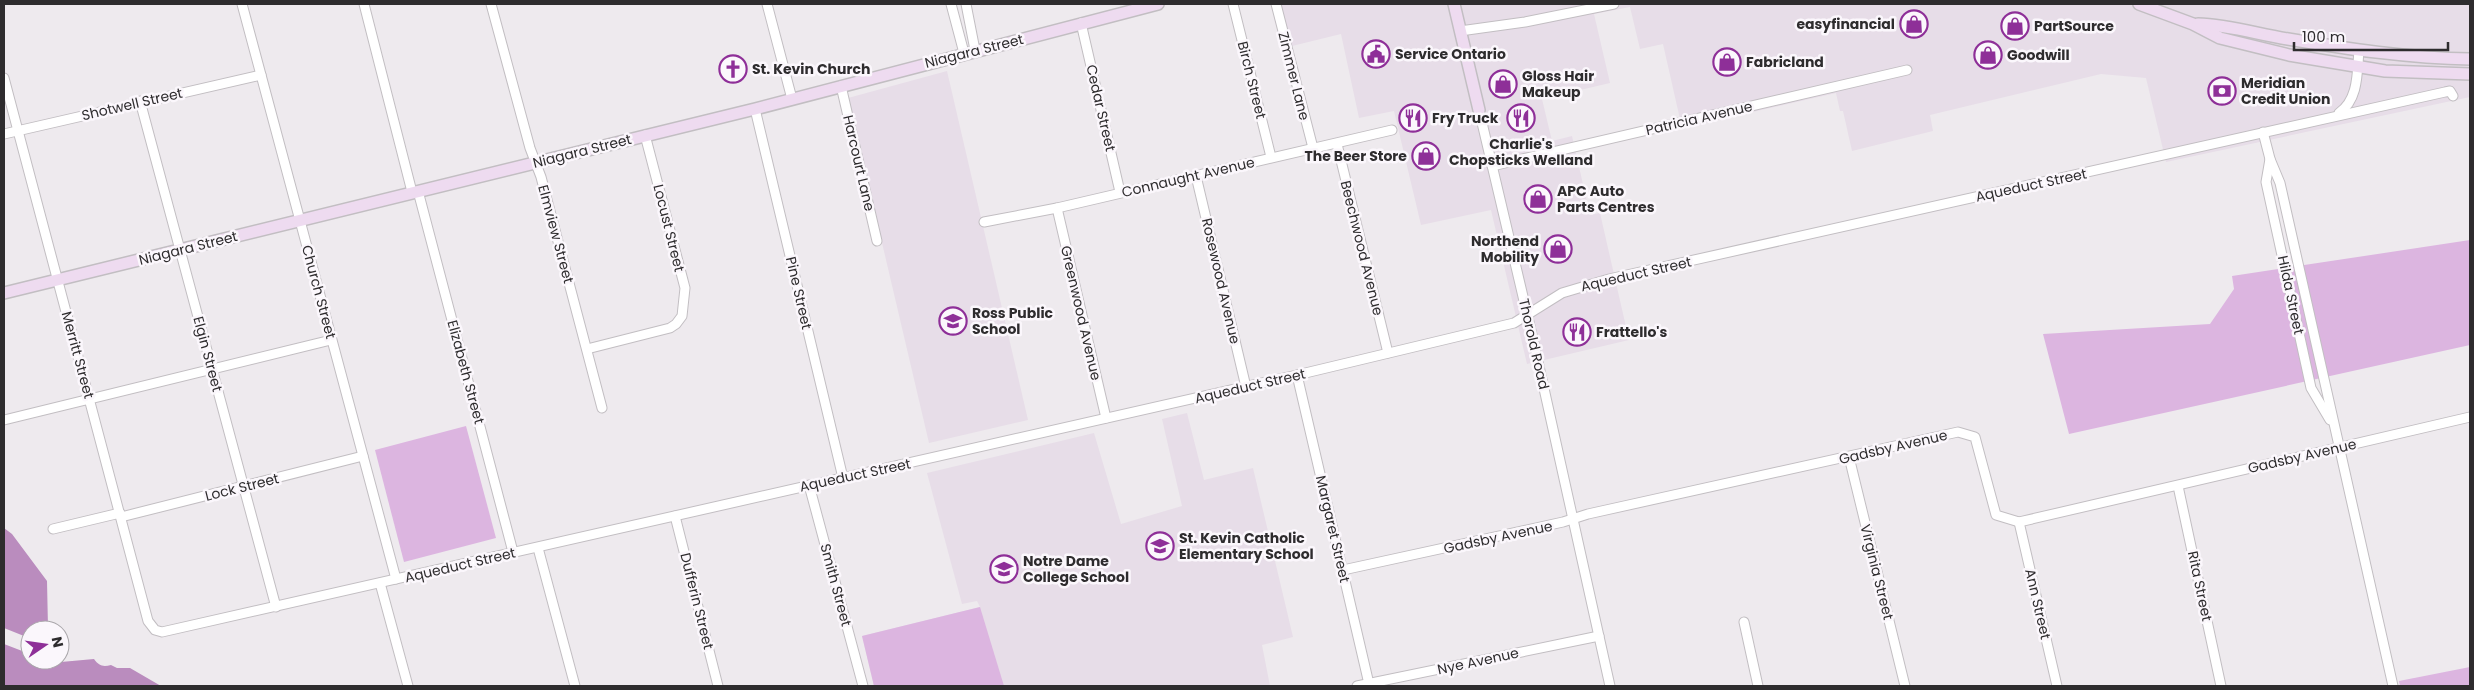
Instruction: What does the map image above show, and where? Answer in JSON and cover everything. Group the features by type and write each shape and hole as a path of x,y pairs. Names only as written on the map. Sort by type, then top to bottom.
{"main road":[{"name":"Niagara Street","path":"4,294 755,109 1081,23 1127,8 1158,4"},
{"name":"Thorold Road","path":"1454,4 1479,110"},
{"path":"2139,4 2193,24 2220,38 2243,44 2394,72 2470,74"},
{"path":"2193,24 2224,25 2275,37 2387,54 2470,59"}],"street":[{"name":"Church Street","path":"242,4 396,579"},
{"name":"Elizabeth Street","path":"364,4 513,552"},
{"name":"Elmview Street","path":"491,4 588,349 602,408"},
{"path":"767,4 792,99"},
{"path":"951,4 964,53"},
{"path":"966,4 976,50"},
{"name":"Birch Street","path":"1233,4 1271,157"},
{"name":"Zimmer Lane","path":"1276,4 1312,148"},
{"path":"1460,31 1525,22 1614,4"},
{"name":"Cedar Street","path":"1081,23 1120,192"},
{"path":"2336,115 2346,108 2353,97 2358,50"},
{"name":"Patricia Avenue","path":"1492,166 1907,70"},
{"name":"Shotwell Street","path":"4,134 140,101 261,75"},
{"name":"Merritt Street","path":"4,78 148,621 155,630"},
{"name":"Harcourt Lane","path":"841,86 877,241"},
{"name":"Aqueduct Street","path":"155,630 170,631 380,584 513,552 538,548 1246,387 1514,323 1562,293 1593,282 2336,115 2450,91 2453,96"},
{"name":"Elgin Street","path":"140,101 276,607"},
{"name":"Pine Street","path":"755,109 843,478"},
{"name":"Thorold Road","path":"1479,110 1527,314 1610,686"},
{"name":"Connaught Avenue","path":"984,222 1057,208 1392,130"},
{"name":"Hilda Street","path":"2264,132 2270,160 2280,183 2393,686"},
{"name":"Locust Street","path":"588,349 662,330 679,322 683,312 684,288 645,135"},
{"name":"Beechwood Avenue","path":"1336,144 1388,353"},
{"name":"Hilda Street","path":"2270,160 2266,182 2311,388 2334,424"},
{"name":"Rosewood Avenue","path":"1196,176 1246,387"},
{"name":"Greenwood Avenue","path":"1057,208 1106,418"},
{"path":"4,420 331,340"},
{"name":"Margaret Street","path":"1298,375 1368,684"},
{"name":"Gadsby Avenue","path":"1343,570 1958,432 1975,437 1996,515 2019,522 2470,417"},
{"name":"Lock Street","path":"53,529 120,515 363,456"},
{"name":"Virginia Street","path":"1849,457 1905,686"},
{"name":"Smith Street","path":"809,485 863,686"},
{"name":"Rita Street","path":"2178,486 2221,686"},
{"name":"Dufferin Street","path":"675,516 718,686"},
{"name":"Ann Street","path":"2019,522 2058,686"},
{"path":"538,548 575,686"},
{"path":"380,584 408,686"},
{"path":"1744,622 1758,686"},
{"name":"Nye Avenue","path":"1357,686 1599,636"}],"shaded area":[{"path":"1277,4 2470,4 2470,97 2166,162 2146,78 2101,74 1930,115 1933,131 1852,151 1843,111 1840,111 1836,93 1682,128 1663,44 1640,49 1630,7 1594,14 1610,83 1542,99 1552,141 1572,136 1590,215 1600,213 1629,340 1527,364 1491,210 1421,225 1394,111 1359,118 1341,34 1288,47"},
{"name":"Ross Public School","path":"947,71 1028,420 929,443 848,98"},
{"path":"2470,240 2470,345 2069,434 2043,334 2210,324 2234,289 2232,276"},
{"path":"1187,413 1204,480 1253,468 1293,637 1262,645 1270,686 874,686 862,636 980,607 977,601 962,604 927,473 1094,433 1121,524 1182,506 1162,419"},
{"path":"466,426 496,538 404,562 375,450"},
{"path":"4,528 12,534 47,581 48,620 20,620 20,634 4,628"},
{"path":"980,607 1004,686 874,686 862,636"},
{"path":"4,644 20,650 20,670 70,670 70,661 94,659 101,665 130,668 161,686 4,686"},
{"path":"2470,667 2470,686 2400,686 2399,681"}],"place":[{"name":"easyfinancial","path":"1914,24"},
{"name":"PartSource","path":"2015,26"},
{"name":"Service Ontario","path":"1376,54"},
{"name":"Goodwill","path":"1988,55"},
{"name":"Fabricland","path":"1727,62"},
{"name":"St. Kevin Church","path":"733,69"},
{"name":"Gloss Hair Makeup","path":"1503,84"},
{"name":"Meridian Credit Union","path":"2222,91"},
{"name":"Fry Truck","path":"1413,118"},
{"name":"Charlie's Chopsticks Welland","path":"1521,118"},
{"name":"The Beer Store","path":"1426,156"},
{"name":"APC Auto Parts Centres","path":"1538,199"},
{"name":"Northend Mobility","path":"1558,249"},
{"name":"Ross Public School","path":"953,321"},
{"name":"Frattello's","path":"1577,332"},
{"name":"St. Kevin Catholic Elementary School","path":"1160,546"},
{"name":"Notre Dame College School","path":"1004,569"}]}
